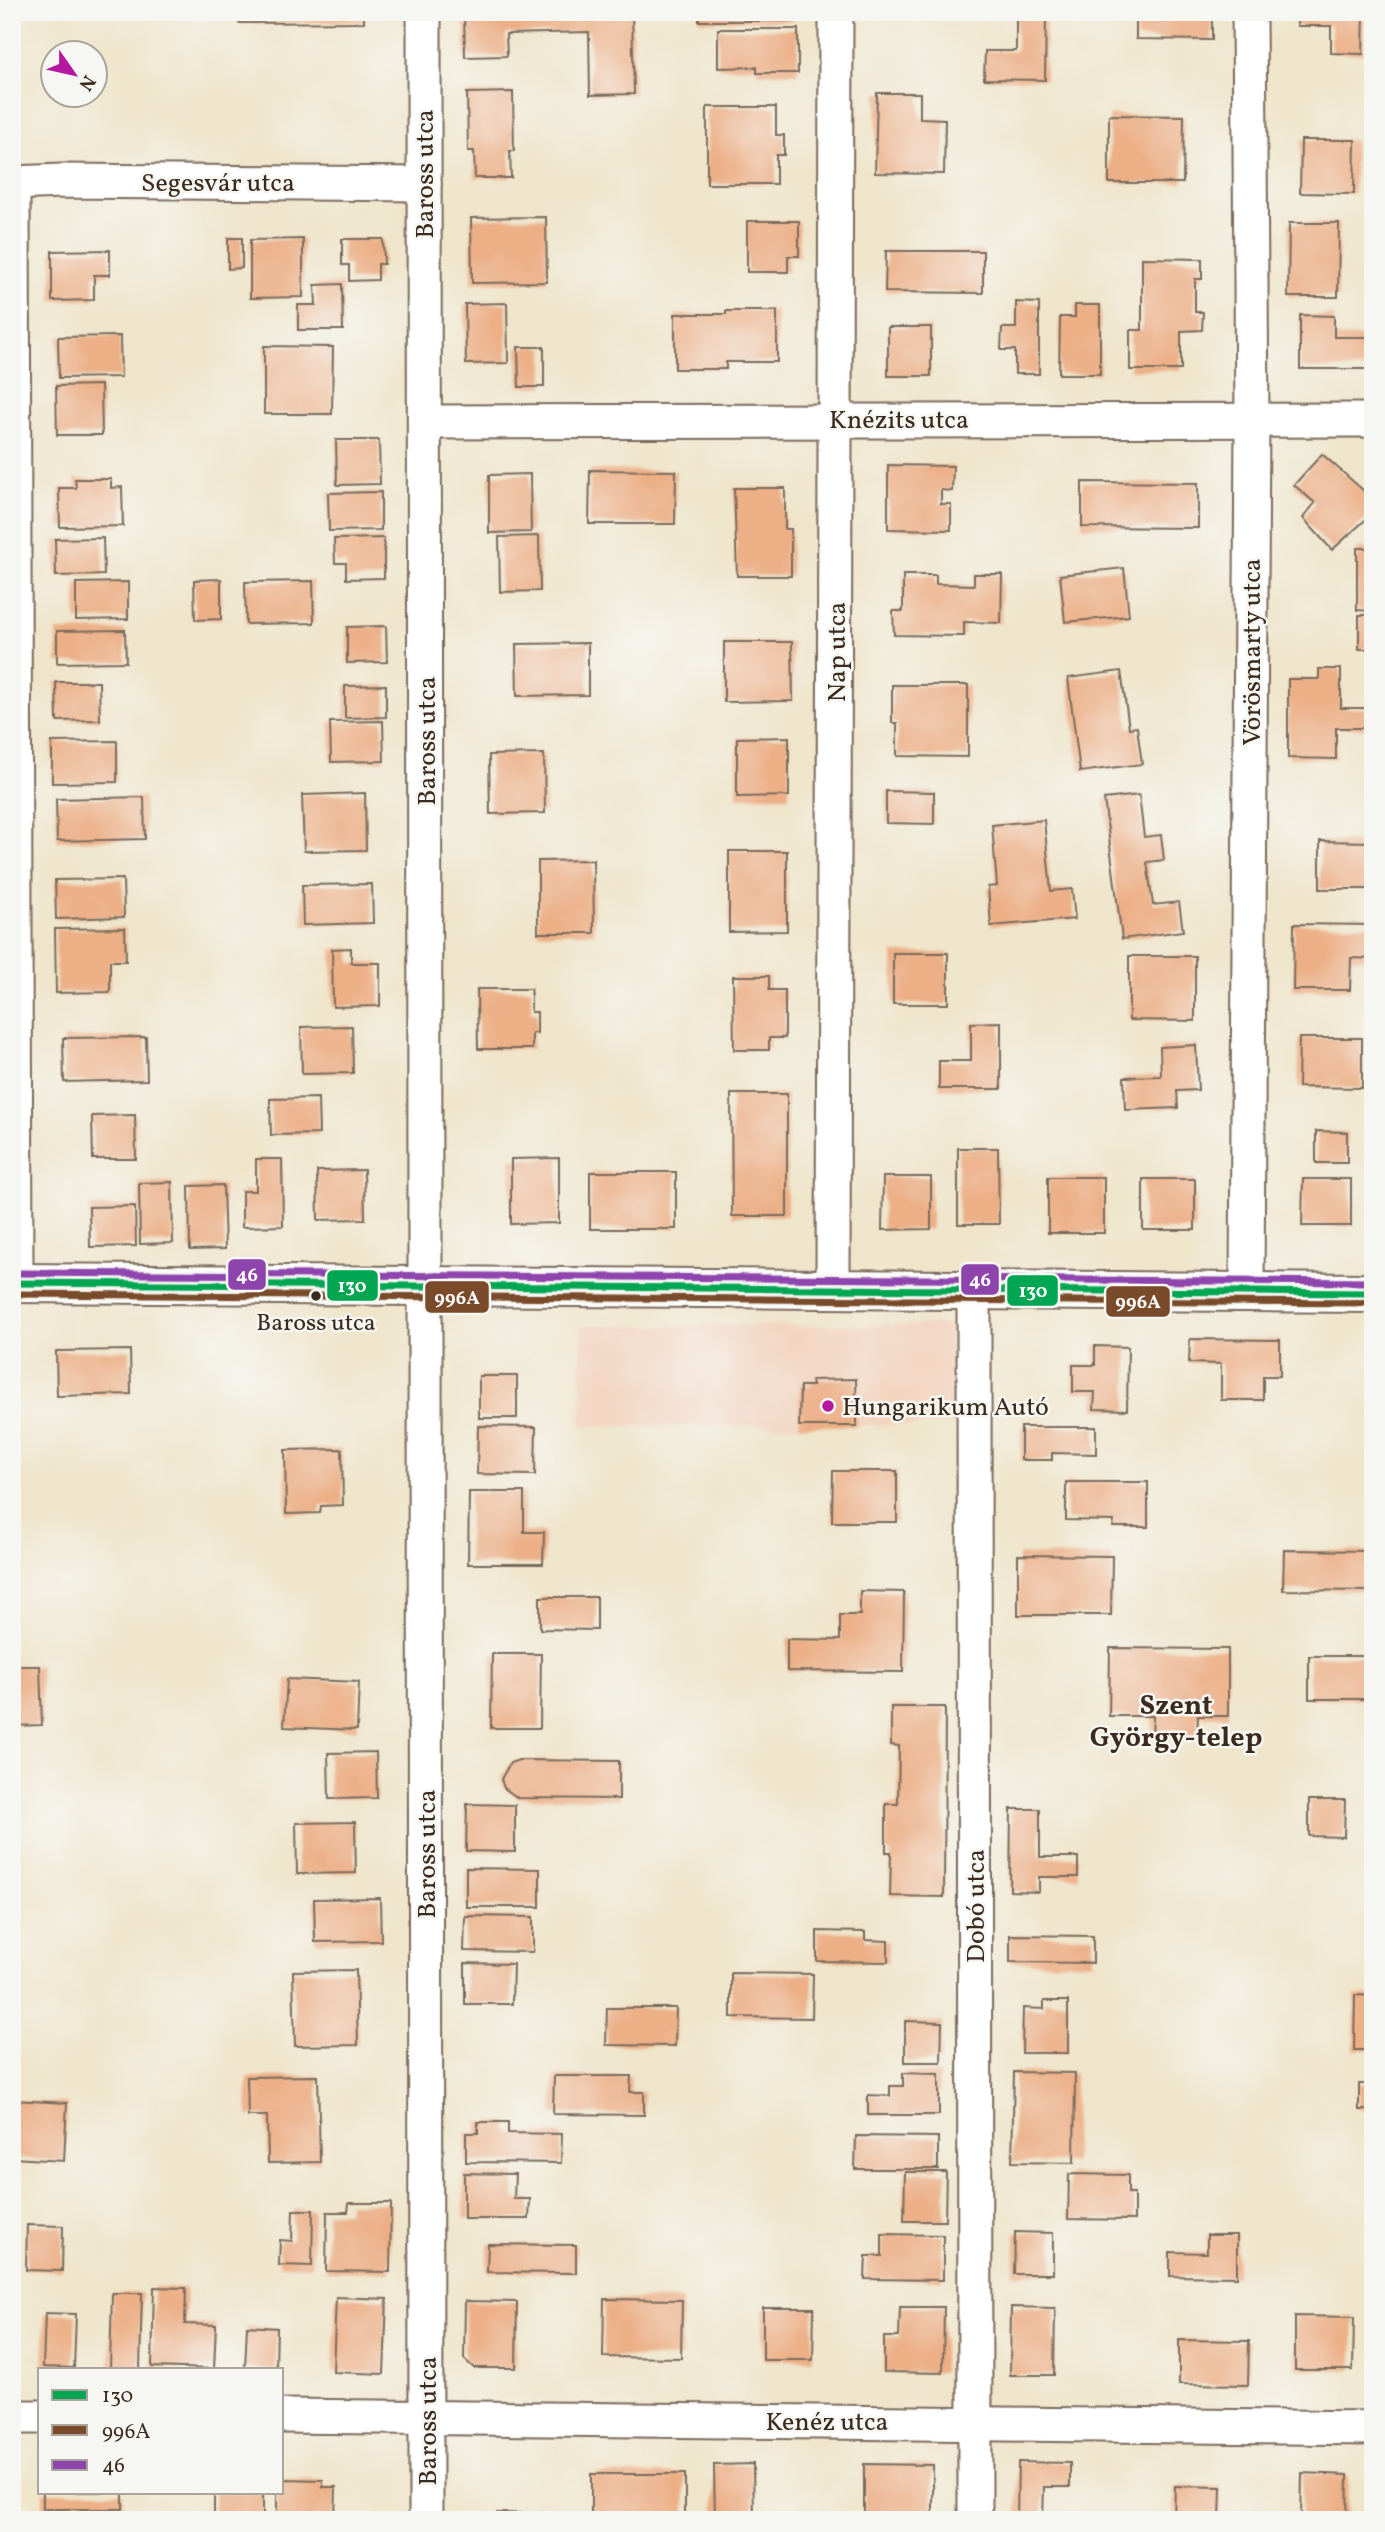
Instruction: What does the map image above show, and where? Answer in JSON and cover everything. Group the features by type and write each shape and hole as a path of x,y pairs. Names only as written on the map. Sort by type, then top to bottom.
{"street":[{"name":"Baross utca","path":"424,12 426,2520"},
{"name":"Nap utca","path":"833,1291 836,12"},
{"name":"Vörösmarty utca","path":"1247,1292 1252,418 1249,12"},
{"name":"Segesvár utca","path":"13,183 75,181 424,184"},
{"path":"13,183 14,1283 1373,1293"},
{"name":"Knézits utca","path":"425,422 1252,418 1373,420"},
{"name":"Dobó utca","path":"975,1292 975,2520"},
{"name":"Kenéz utca","path":"284,2416 975,2421 1373,2428"},
{"path":"12,2417 38,2417"}],"shaded area":[{"path":"952,1325 952,1425 581,1426 581,1326"}],"building":[{"path":"239,12 364,12 364,22 239,23"},
{"path":"464,12 632,12 634,94 590,95 589,32 506,34 507,56 465,57"},
{"path":"699,12 793,12 793,21 699,21"},
{"path":"1016,12 1046,12 1045,80 984,79 985,51 1016,51"},
{"path":"1136,12 1212,12 1212,40 1136,39"},
{"path":"1297,12 1364,12 1363,54 1331,53 1331,26 1297,26"},
{"path":"718,29 798,29 798,73 757,73 757,67 718,68"},
{"path":"513,92 514,151 510,151 511,178 475,178 474,151 468,151 467,93"},
{"path":"877,93 920,93 920,118 945,119 944,174 875,173"},
{"path":"707,107 776,107 776,135 784,135 784,155 776,155 776,184 707,184"},
{"path":"1109,115 1184,116 1183,183 1109,183"},
{"path":"1301,140 1355,140 1354,194 1300,193"},
{"path":"546,217 547,282 472,283 471,218"},
{"path":"747,221 799,221 799,256 788,256 788,272 747,272"},
{"path":"1289,223 1339,223 1338,297 1288,297"},
{"path":"228,238 242,238 242,268 228,269"},
{"path":"303,239 303,297 250,298 250,240"},
{"path":"342,239 383,239 384,264 378,264 378,280 349,281 349,265 342,265"},
{"path":"110,250 110,275 94,275 94,300 52,301 52,251"},
{"path":"886,251 983,251 983,293 885,292"},
{"path":"1142,258 1202,259 1202,279 1195,279 1195,312 1203,312 1202,330 1181,331 1181,370 1130,370 1130,330 1142,330"},
{"path":"342,284 343,330 298,330 298,305 316,305 315,285"},
{"path":"1016,302 1039,303 1039,374 1015,374 1015,350 1001,350 1002,328 1016,328"},
{"path":"507,303 508,363 466,364 465,304"},
{"path":"1075,305 1100,305 1100,374 1059,374 1060,317 1075,317"},
{"path":"726,311 777,311 777,362 726,362 726,369 675,369 675,314 726,314"},
{"path":"1300,315 1334,316 1334,337 1373,337 1373,369 1300,369"},
{"path":"888,327 931,327 931,376 888,376"},
{"path":"120,336 121,377 59,378 58,337"},
{"path":"264,346 333,347 332,414 264,414"},
{"path":"518,347 544,347 544,387 519,387"},
{"path":"101,385 102,435 57,435 56,386"},
{"path":"336,440 379,440 380,484 337,485"},
{"path":"1322,454 1372,498 1367,504 1373,513 1332,550 1303,518 1315,503 1294,485"},
{"path":"888,465 953,466 952,491 941,490 941,504 951,504 951,530 888,529"},
{"path":"590,470 676,471 675,524 589,524"},
{"path":"530,474 531,532 489,533 489,475"},
{"path":"75,479 111,479 111,488 122,487 123,526 60,527 59,488 76,488"},
{"path":"1082,482 1198,483 1198,528 1082,527"},
{"path":"734,488 785,488 785,529 791,529 791,576 737,576"},
{"path":"381,492 381,530 329,531 328,493"},
{"path":"539,536 540,591 500,592 499,537"},
{"path":"103,538 104,575 56,576 55,539"},
{"path":"384,538 384,578 346,579 346,563 335,563 334,539"},
{"path":"1357,548 1373,548 1373,611 1357,610"},
{"path":"1124,568 1129,616 1065,622 1060,575"},
{"path":"974,574 1002,574 1001,623 964,622 964,636 894,635 893,611 903,611 903,575 936,575 936,584 974,585"},
{"path":"221,579 221,619 195,620 194,580"},
{"path":"313,581 314,623 246,624 245,582"},
{"path":"128,582 128,619 76,620 76,583"},
{"path":"1359,615 1373,615 1373,649 1359,649"},
{"path":"386,626 387,662 347,663 347,627"},
{"path":"125,630 126,662 57,663 57,631"},
{"path":"724,642 792,642 793,701 724,702"},
{"path":"588,643 588,695 517,696 516,644"},
{"path":"1319,669 1341,669 1341,708 1372,708 1372,728 1336,728 1336,759 1288,758 1288,679 1319,679"},
{"path":"1121,671 1129,728 1137,727 1142,764 1080,772 1068,678"},
{"path":"56,682 99,682 100,720 57,721"},
{"path":"386,685 386,717 345,718 345,686"},
{"path":"892,685 968,685 968,757 897,756 897,723 892,723"},
{"path":"383,721 384,761 331,762 330,722"},
{"path":"789,737 789,796 737,797 737,738"},
{"path":"117,741 117,782 52,783 52,742"},
{"path":"544,754 545,813 490,814 489,755"},
{"path":"886,791 934,792 934,824 886,823"},
{"path":"365,793 366,850 304,851 302,795"},
{"path":"1139,795 1144,837 1161,835 1164,860 1147,862 1153,905 1179,902 1183,931 1122,939 1104,799"},
{"path":"144,797 145,839 57,841 56,799"},
{"path":"1044,820 1051,891 1072,889 1075,919 991,926 988,887 997,886 992,825"},
{"path":"1320,841 1373,842 1373,889 1320,889"},
{"path":"729,851 787,851 787,931 729,932"},
{"path":"593,860 594,933 538,933 538,861"},
{"path":"123,879 124,917 56,919 55,880"},
{"path":"372,884 373,923 303,925 302,885"},
{"path":"1294,924 1373,925 1373,959 1351,958 1350,990 1293,990"},
{"path":"125,928 126,961 110,961 110,992 56,993 55,929"},
{"path":"351,948 351,963 380,963 380,1006 333,1007 332,949"},
{"path":"893,953 948,953 948,1004 893,1004"},
{"path":"1129,956 1195,956 1195,1021 1129,1020"},
{"path":"733,976 769,976 769,990 785,990 785,1038 769,1038 769,1050 734,1050"},
{"path":"477,989 531,989 531,1012 537,1012 537,1033 532,1033 532,1049 478,1049"},
{"path":"1001,1022 1001,1089 939,1089 939,1061 971,1061 971,1023"},
{"path":"352,1026 353,1073 302,1074 301,1027"},
{"path":"146,1037 147,1080 64,1082 63,1038"},
{"path":"1299,1038 1362,1038 1362,1088 1298,1087"},
{"path":"1196,1045 1198,1090 1177,1091 1178,1108 1125,1110 1124,1077 1161,1076 1160,1047"},
{"path":"731,1094 787,1094 787,1216 732,1216"},
{"path":"318,1098 319,1134 271,1135 270,1099"},
{"path":"135,1115 136,1159 93,1159 92,1116"},
{"path":"1316,1131 1347,1132 1347,1163 1316,1163"},
{"path":"958,1148 998,1148 999,1224 958,1224"},
{"path":"559,1158 559,1223 511,1224 511,1159"},
{"path":"256,1159 282,1159 283,1226 242,1227 242,1191 256,1191"},
{"path":"364,1170 365,1219 318,1220 317,1171"},
{"path":"590,1172 676,1172 676,1229 590,1229"},
{"path":"883,1177 931,1177 931,1229 882,1230"},
{"path":"1048,1177 1104,1177 1104,1233 1048,1233"},
{"path":"1143,1179 1195,1179 1195,1230 1143,1230"},
{"path":"1303,1179 1351,1179 1351,1226 1302,1226"},
{"path":"172,1182 173,1243 140,1244 139,1183"},
{"path":"223,1185 225,1249 190,1250 189,1186"},
{"path":"135,1206 136,1246 90,1247 89,1207"},
{"path":"1190,1339 1280,1340 1280,1376 1263,1376 1263,1400 1221,1400 1221,1364 1189,1363"},
{"path":"1095,1346 1128,1347 1127,1410 1094,1409 1095,1392 1073,1392 1073,1365 1095,1365"},
{"path":"130,1350 131,1394 57,1396 56,1351"},
{"path":"479,1376 517,1376 517,1418 479,1418"},
{"name":"Hungarikum Autó","path":"856,1379 857,1426 799,1426 800,1386 812,1386 811,1380"},
{"path":"478,1426 536,1427 535,1475 477,1474"},
{"path":"1021,1427 1096,1427 1096,1454 1052,1453 1052,1460 1021,1460"},
{"path":"342,1449 343,1505 321,1506 320,1513 286,1514 285,1450"},
{"path":"833,1471 897,1471 897,1522 832,1522"},
{"path":"1066,1482 1148,1482 1148,1527 1113,1527 1114,1521 1066,1520"},
{"path":"469,1492 524,1492 524,1532 544,1532 543,1564 468,1564"},
{"path":"1284,1550 1373,1551 1373,1591 1283,1590"},
{"path":"1018,1555 1112,1556 1111,1615 1018,1615"},
{"path":"860,1591 904,1592 903,1672 787,1671 787,1639 840,1640 840,1615 860,1615"},
{"path":"540,1597 597,1597 597,1630 540,1629"},
{"path":"1110,1648 1228,1649 1228,1716 1198,1716 1197,1736 1152,1735 1153,1716 1109,1716"},
{"path":"492,1654 541,1654 540,1728 491,1728"},
{"path":"1309,1656 1371,1656 1371,1699 1309,1699"},
{"path":"12,1666 40,1666 42,1725 12,1726"},
{"path":"287,1679 359,1682 357,1730 284,1727"},
{"path":"891,1707 945,1707 944,1897 890,1896 891,1852 886,1852 886,1804 898,1804 899,1746 891,1745"},
{"path":"376,1752 377,1798 329,1799 328,1753"},
{"path":"519,1760 619,1761 619,1799 518,1798 504,1788 501,1779 510,1763"},
{"path":"1309,1800 1345,1800 1344,1837 1309,1836"},
{"path":"467,1804 515,1805 515,1852 466,1851"},
{"path":"1011,1809 1040,1809 1040,1857 1078,1857 1078,1877 1039,1877 1039,1892 1010,1891"},
{"path":"355,1822 356,1873 297,1874 296,1823"},
{"path":"466,1868 540,1869 540,1907 466,1907"},
{"path":"380,1898 381,1941 315,1942 314,1899"},
{"path":"465,1916 533,1917 533,1952 464,1951"},
{"path":"817,1931 865,1932 865,1940 888,1941 888,1962 817,1961"},
{"path":"1010,1935 1093,1936 1093,1963 1010,1962"},
{"path":"465,1963 513,1964 512,2004 465,2004"},
{"path":"356,1970 358,2045 295,2046 293,1971"},
{"path":"731,1973 813,1974 812,2018 731,2017"},
{"path":"1355,1995 1373,1996 1373,2050 1354,2050"},
{"path":"1044,2001 1068,2001 1068,2053 1022,2053 1023,2008 1044,2009"},
{"path":"607,2008 676,2008 675,2046 606,2045"},
{"path":"905,2021 942,2022 941,2062 905,2062"},
{"path":"1014,2072 1075,2073 1074,2163 1012,2162"},
{"path":"903,2073 939,2074 939,2115 868,2115 868,2095 890,2096 890,2086 903,2086"},
{"path":"318,2076 320,2162 268,2163 267,2116 248,2116 247,2077"},
{"path":"554,2076 631,2076 630,2092 644,2092 644,2115 553,2114"},
{"path":"1359,2084 1373,2084 1373,2110 1359,2110"},
{"path":"12,2100 67,2103 64,2161 12,2158"},
{"path":"478,2122 508,2122 508,2133 562,2134 561,2163 466,2162 466,2133 478,2133"},
{"path":"856,2136 938,2137 938,2169 855,2169"},
{"path":"905,2172 946,2172 945,2221 904,2221"},
{"path":"464,2173 515,2174 514,2199 530,2199 529,2219 464,2219"},
{"path":"1069,2174 1128,2175 1128,2193 1134,2193 1134,2220 1068,2219"},
{"path":"349,2203 391,2203 390,2272 326,2271 327,2212 348,2212"},
{"path":"293,2210 313,2210 312,2266 279,2265 280,2240 292,2241"},
{"path":"27,2225 63,2226 62,2271 26,2270"},
{"path":"1015,2232 1053,2233 1053,2274 1014,2274"},
{"path":"882,2234 943,2235 943,2280 865,2279 866,2256 882,2256"},
{"path":"1207,2235 1237,2235 1237,2277 1170,2276 1170,2252 1207,2253"},
{"path":"488,2244 576,2245 576,2273 487,2272"},
{"path":"154,2287 186,2288 185,2324 216,2325 214,2368 152,2367"},
{"path":"112,2293 142,2293 140,2368 110,2368"},
{"path":"336,2297 387,2299 384,2374 333,2372"},
{"path":"604,2299 682,2300 681,2358 603,2357"},
{"path":"465,2301 517,2302 516,2368 474,2368 464,2359"},
{"path":"900,2307 944,2307 943,2373 884,2372 884,2337 899,2337"},
{"path":"1011,2307 1055,2308 1054,2375 1010,2375"},
{"path":"763,2308 814,2308 813,2360 763,2360"},
{"path":"45,2313 76,2314 74,2368 43,2367"},
{"path":"1295,2316 1354,2317 1353,2370 1295,2370"},
{"path":"247,2326 277,2328 276,2368 245,2368"},
{"path":"1179,2340 1249,2341 1248,2385 1179,2384"},
{"path":"1018,2462 1070,2463 1070,2487 1044,2487 1043,2518 1017,2517"},
{"path":"753,2464 754,2520 715,2520 714,2465"},
{"path":"864,2464 933,2465 933,2520 886,2520 886,2513 864,2513"},
{"path":"1302,2473 1348,2475 1347,2520 1301,2520"},
{"path":"591,2474 685,2474 685,2520 591,2520"},
{"path":"284,2479 323,2480 323,2487 336,2487 335,2520 277,2520 277,2494 284,2494"},
{"path":"1175,2486 1221,2487 1220,2520 1174,2520"},
{"path":"43,2494 123,2494 123,2509 43,2509"},
{"path":"214,2494 263,2494 263,2520 214,2520"},
{"path":"497,2513 551,2514 551,2520 497,2520"}],"transit line":[{"name":"46","path":"12,1273 1373,1282"},
{"name":"130","path":"12,1283 1373,1293"},
{"name":"996A","path":"12,1294 1373,1303"}],"place":[{"name":"Baross utca","path":"316,1296"},
{"name":"Hungarikum Autó","path":"828,1406"}],"district":[{"name":"Szent György-telep","path":"1176,1720"}]}
